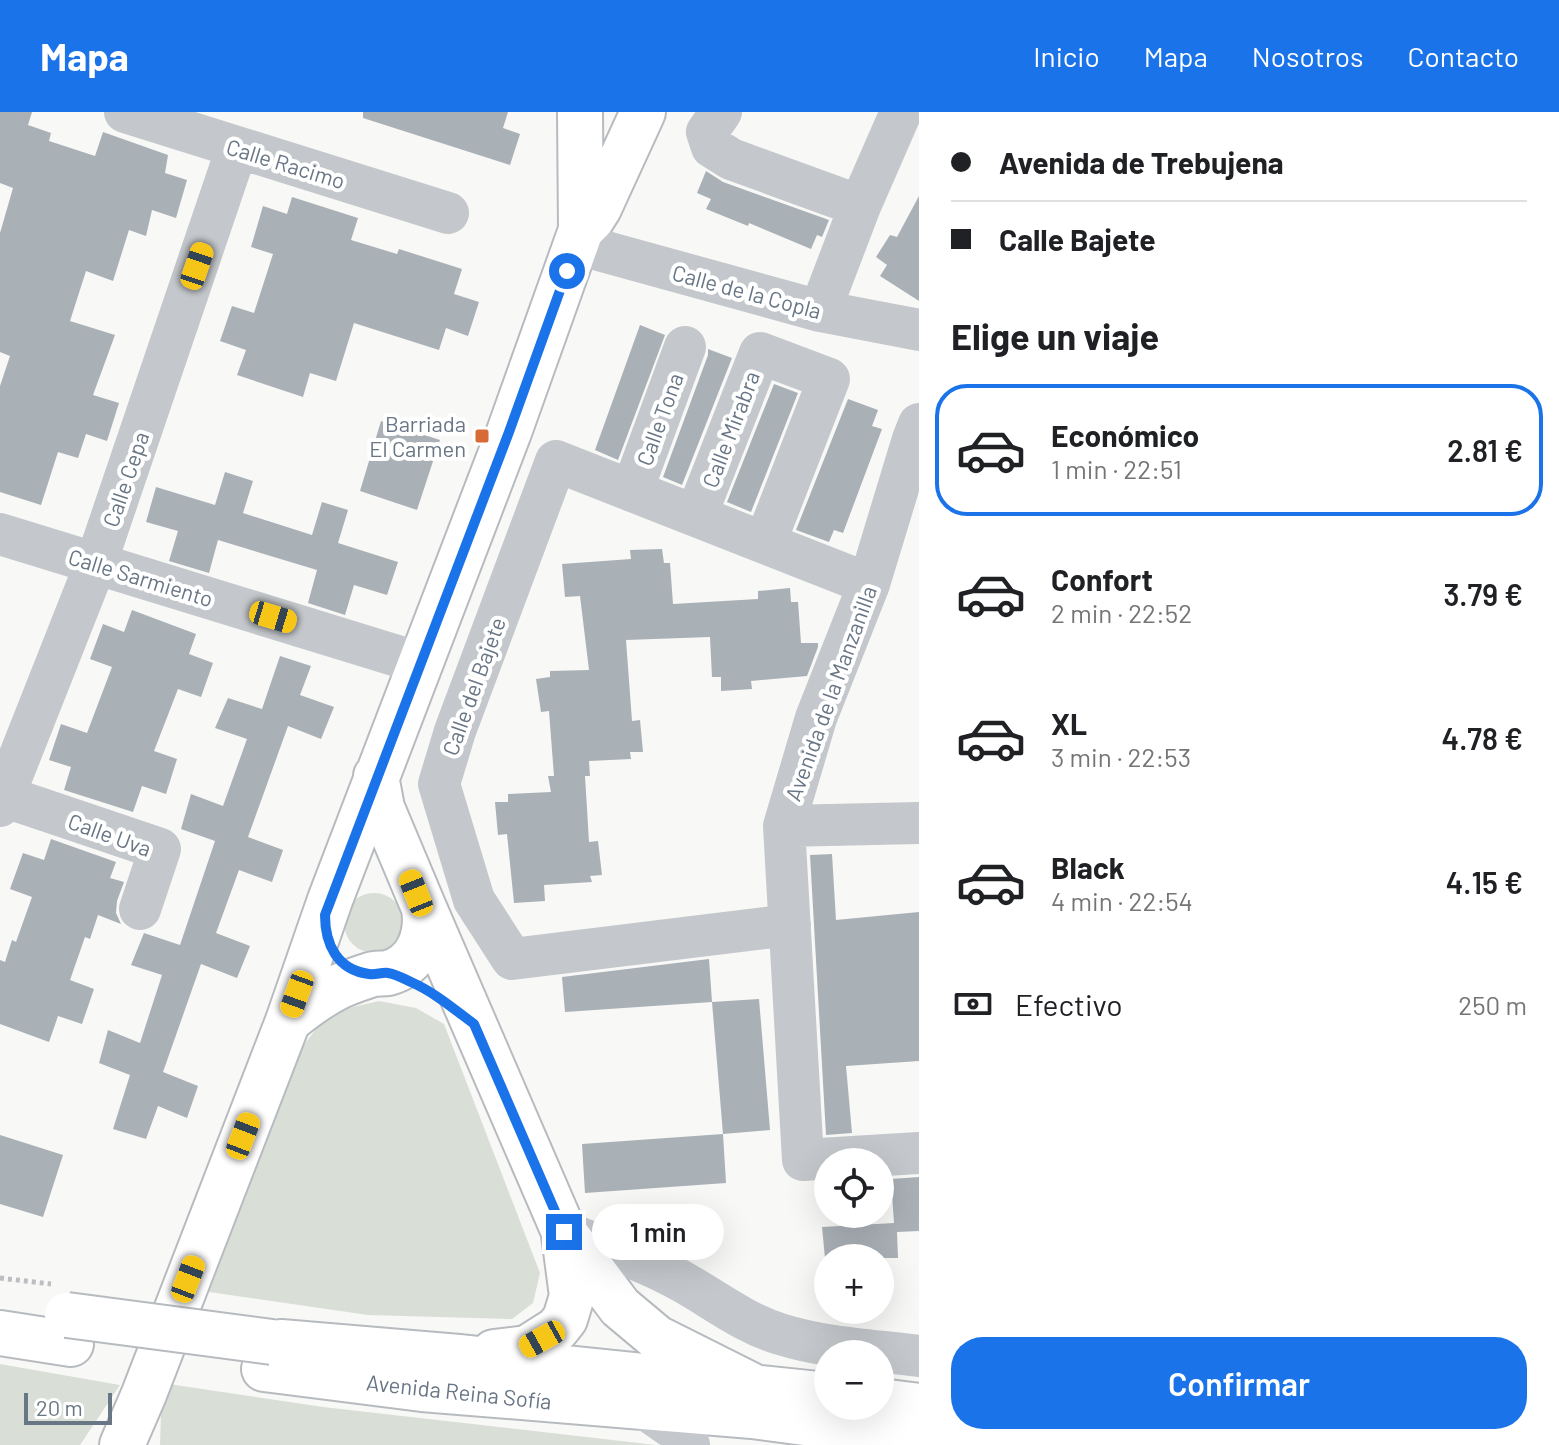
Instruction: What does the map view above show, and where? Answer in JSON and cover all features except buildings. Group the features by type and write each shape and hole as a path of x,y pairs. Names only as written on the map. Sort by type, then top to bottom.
{"main road":[{"path":"122,1445 288,1021 376,776 509,432 579,237 599,208 643,112"},
{"path":"579,123 579,237"},
{"path":"376,776 382,808 420,901 564,1232 620,1307 657,1338 755,1387"},
{"path":"288,1021 338,987 380,974 403,966 415,955 423,940 426,924 420,901 404,882 389,875 372,873 355,877 341,886 328,908 325,932 331,949 342,962 356,971 380,974 415,984 474,1024"},
{"path":"459,1357 527,1348 557,1329 565,1319 572,1296 564,1232"},
{"name":"Avenida Reina Sofía","path":"0,1306 69,1330"},
{"name":"Avenida Reina Sofía","path":"0,1333 69,1330 268,1355 422,1389 752,1416 919,1438"},
{"name":"Avenida Reina Sofía","path":"268,1355 459,1357 814,1393"},
{"path":"894,1403 919,1406"}],"street":[{"name":"Calle Racimo","path":"125,112 448,213"},
{"path":"721,112 707,132 712,147 731,159 860,206"},
{"path":"820,311 860,206 901,112"},
{"name":"Calle Cepa","path":"2,801 96,563 237,148"},
{"name":"Calle de la Copla","path":"579,237 820,311 919,330"},
{"name":"Calle Tona","path":"632,491 685,347"},
{"name":"Calle Mirabra","path":"696,516 760,353 829,379 765,543"},
{"name":"Avenida de la Manzanilla","path":"919,424 869,584 816,718 784,826 803,1160 919,1153"},
{"name":"Calle del Bajete","path":"790,925 512,959 474,900 439,784 455,731 556,461 869,584"},
{"name":"Calle Sarmiento","path":"0,534 420,663"},
{"name":"Calle Uva","path":"2,801 160,849 140,909"},
{"path":"784,826 919,823"},
{"path":"564,1232 681,1281 742,1318 779,1334 822,1344 919,1356"},
{"path":"100,1445 144,1394"},
{"path":"644,1408 683,1435 689,1445"}],"shaded area":[{"path":"374,893 396,901 404,923 396,945 374,953 352,945 344,923 352,901"},
{"path":"379,1001 416,1008 444,1024 540,1273 533,1303 512,1319 368,1315 209,1292 303,1046 319,1025 340,1010"},
{"path":"0,1364 120,1385 80,1445 0,1445"},
{"path":"162,1383 323,1407 656,1445 160,1445"}],"place":[{"name":"Barriada El Carmen","path":"482,436"}],"route":[{"path":"564,1232 474,1024 445,1001 415,984 388,973 356,971 342,962 331,949 325,932 325,915 567,271"}]}
